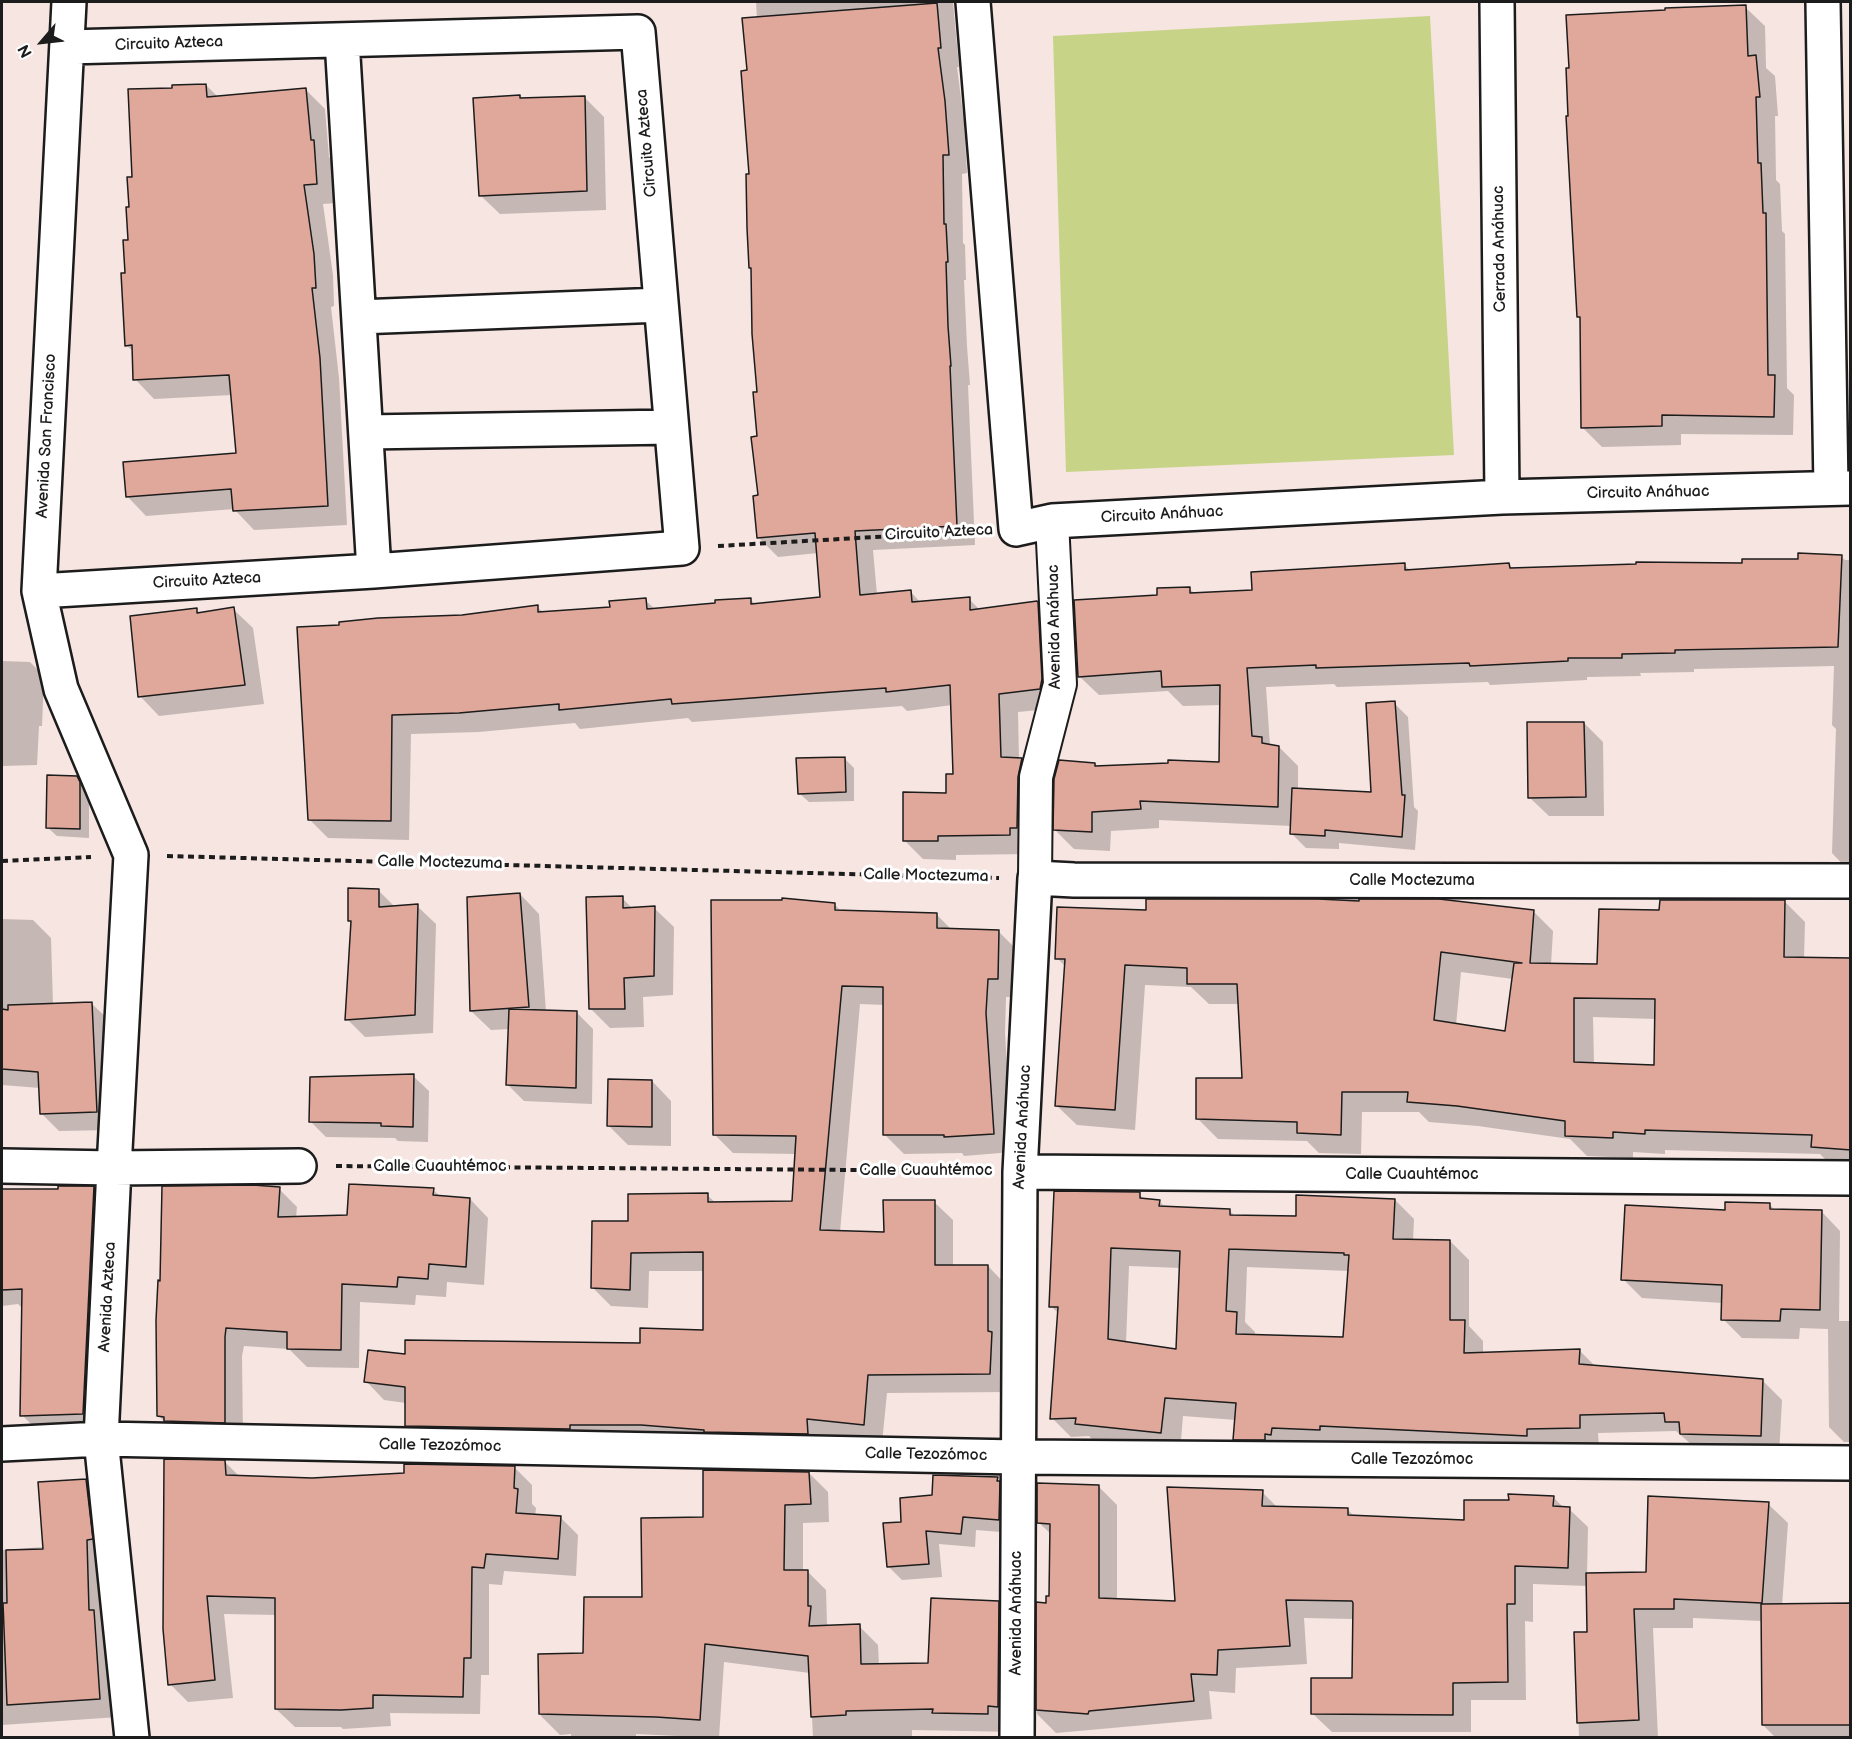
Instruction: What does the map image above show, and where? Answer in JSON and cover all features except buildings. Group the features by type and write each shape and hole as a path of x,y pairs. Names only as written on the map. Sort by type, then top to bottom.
{"street":[{"name":"Avenida San Francisco","path":"69,2 39,591 61,689 131,855"},
{"path":"986,2 973,2 1016,529"},
{"name":"Cerrada Anáhuac","path":"1497,2 1502,497"},
{"path":"1823,2 1841,488"},
{"name":"Circuito Azteca","path":"39,591 374,571 682,548 638,32 67,47"},
{"path":"342,40 374,571"},
{"path":"359,317 661,305"},
{"path":"366,432 672,428"},
{"name":"Circuito Anáhuac","path":"1016,529 1052,521 1502,497 1841,488"},
{"name":"Avenida Anáhuac","path":"1017,1737 1020,1172 1035,879 1036,777 1060,684 1052,521"},
{"name":"Avenida Azteca","path":"131,855 101,1439 132,1737"},
{"name":"Calle Moctezuma","path":"1035,879 1851,881"},
{"path":"2,1166 114,1168 299,1166"},
{"name":"Calle Cuauhtémoc","path":"1020,1172 1851,1178"},
{"name":"Calle Tezozómoc","path":"2,1444 101,1439 1017,1457 1851,1463"}],"path":[{"name":"Circuito Azteca","path":"682,548 1016,529"},
{"name":"Calle Moctezuma","path":"2,861 131,855 1035,879"},
{"name":"Calle Cuauhtémoc","path":"299,1166 1020,1172"}],"green space":[{"path":"1430,16 1454,455 1066,472 1053,36"}]}
